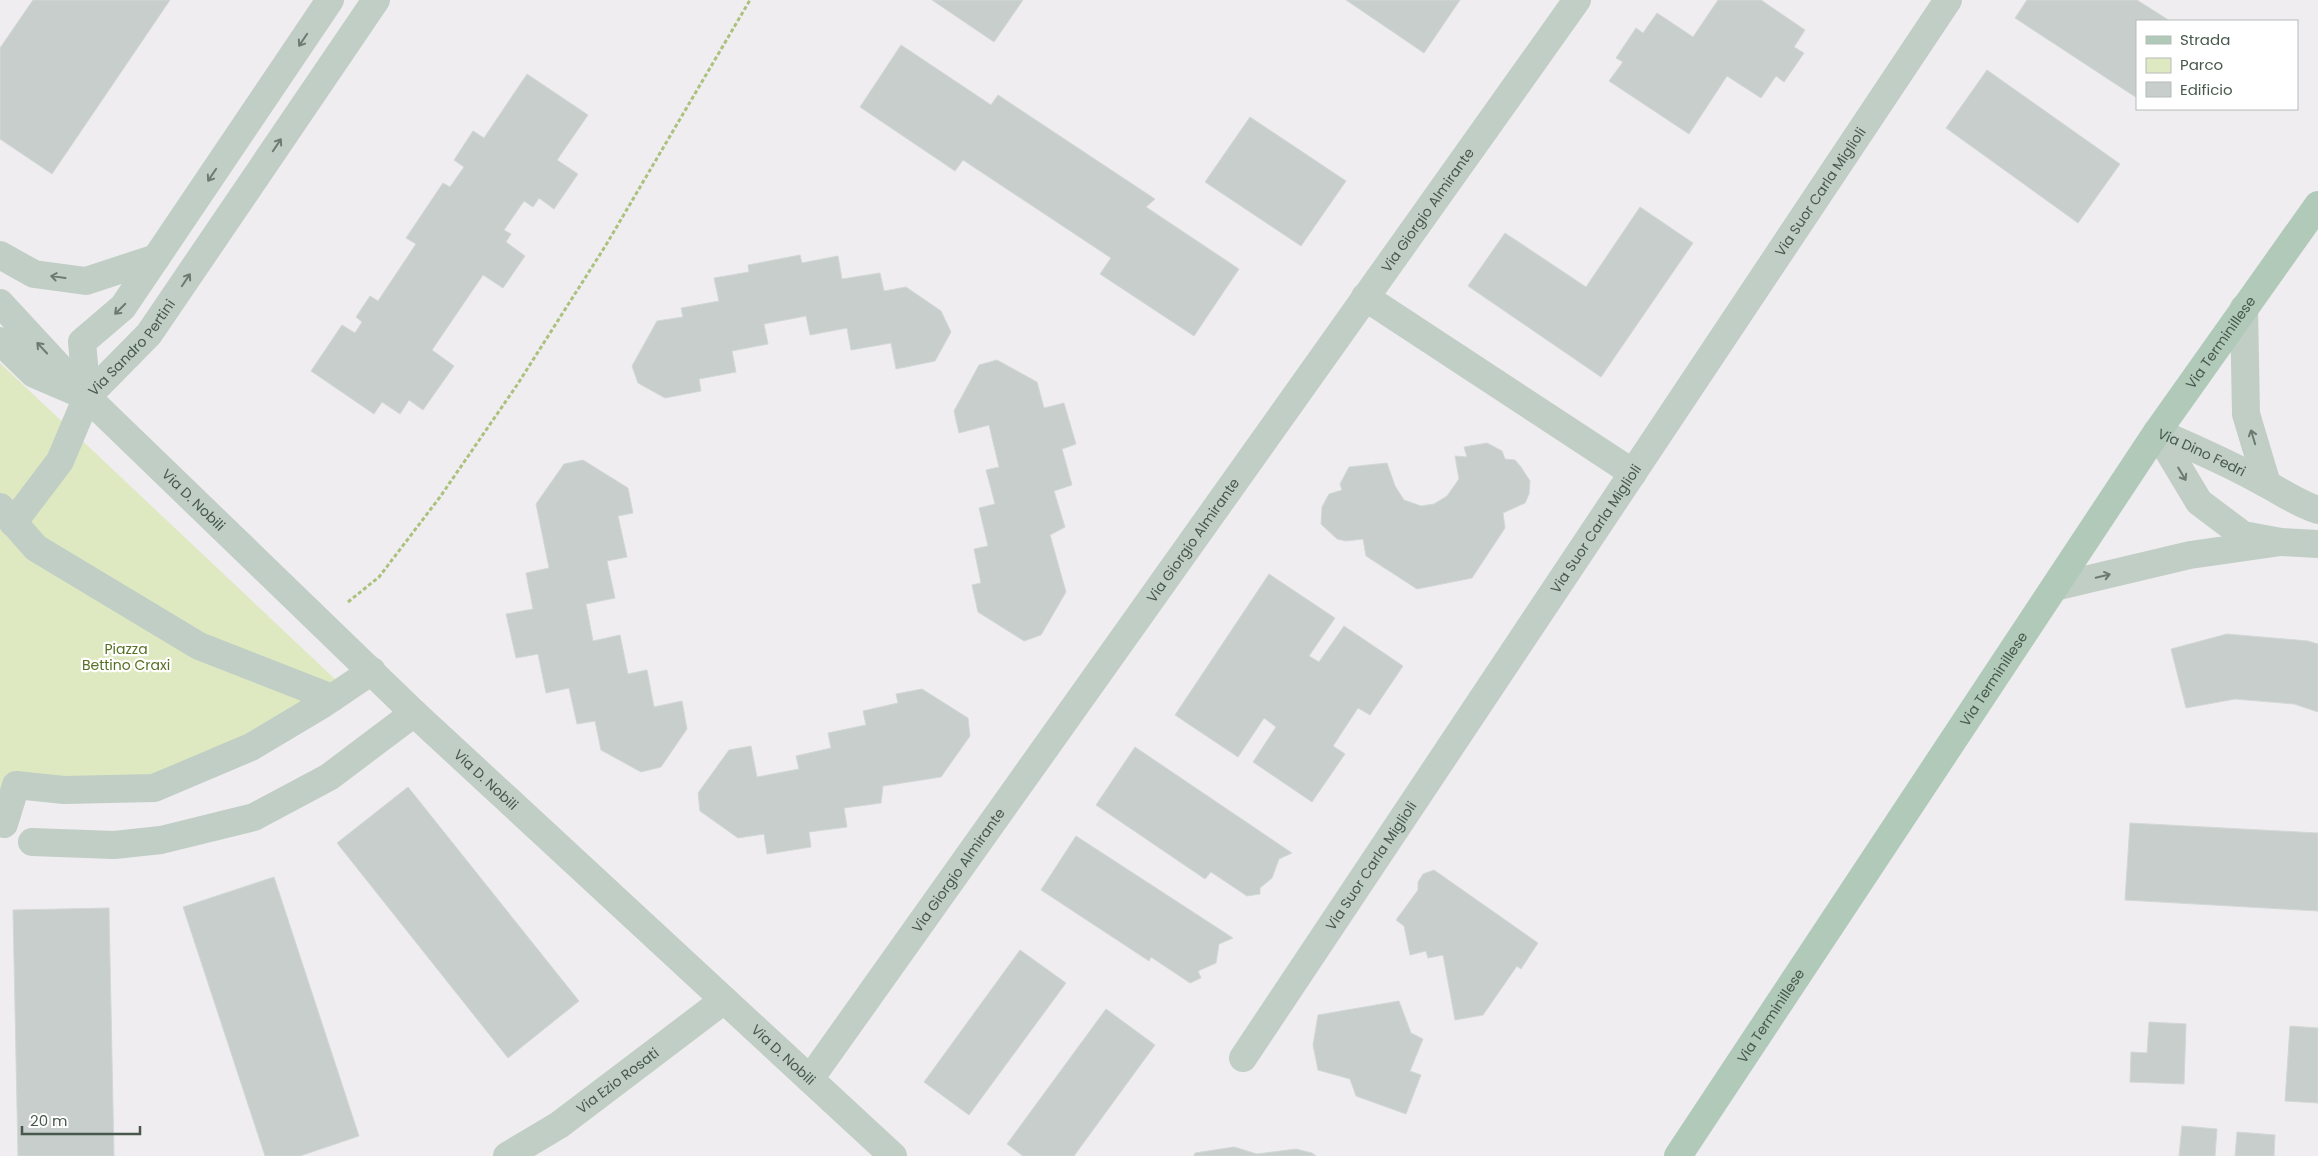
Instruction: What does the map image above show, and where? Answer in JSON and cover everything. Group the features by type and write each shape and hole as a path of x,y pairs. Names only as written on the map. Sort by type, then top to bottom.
{"main road":[{"name":"Via Terminillese","path":"1678,1156 2157,432 2318,205"}],"street":[{"name":"Via Sandro Pertini","path":"87,396 82,342 123,307 330,0"},
{"name":"Via Sandro Pertini","path":"87,396 149,334 376,0"},
{"name":"Via Giorgio Almirante","path":"810,1079 1577,0"},
{"name":"Via Suor Carla Miglioli","path":"1243,1058 1948,0"},
{"path":"0,255 34,274 86,281 156,258"},
{"path":"1366,297 1633,473"},
{"name":"Via D. Nobili","path":"0,303 87,396 414,713 893,1156"},
{"name":"Via Dino Fedri","path":"2244,308 2246,414 2267,484"},
{"path":"0,341 34,374 87,396 60,461 7,515 36,548 199,646 332,698"},
{"name":"Via Dino Fedri","path":"2157,432 2206,452 2267,484 2299,504 2318,510"},
{"name":"Via Dino Fedri","path":"2157,432 2199,502 2243,535 2281,542 2318,544"},
{"name":"Via Dino Fedri","path":"2055,587 2190,555 2281,542"},
{"path":"0,823 4,824 16,784 64,790 154,788 251,747 332,698 372,671"},
{"path":"32,842 114,845 161,840 254,817 328,778 414,713"},
{"name":"Via Ezio Rosati","path":"507,1156 559,1125 724,1000"}],"path":[{"path":"322,624 379,577 440,497 517,385 606,245 750,0"}],"green space":[{"name":"Piazza Bettino Craxi","path":"0,363 337,681 167,781 0,803"}],"building":[{"path":"33,0 170,0 52,174 0,139 0,48"},
{"path":"932,0 1023,0 994,42"},
{"path":"1346,0 1460,0 1424,53"},
{"path":"1718,0 1761,0 1805,30 1794,47 1804,53 1784,82 1776,76 1761,98 1727,76 1689,134 1609,81 1623,62 1616,58 1636,28 1643,33 1657,13 1693,37"},
{"path":"2027,0 2137,0 2168,20 2136,20 2136,97 2015,18"},
{"path":"901,45 991,105 998,95 1155,199 1146,207 1239,269 1194,336 1100,274 1111,258 963,160 955,171 860,107"},
{"path":"1987,70 2120,164 2078,223 1946,128"},
{"path":"527,74 588,115 557,160 578,174 554,209 539,198 533,207 524,201 504,230 511,234 506,242 525,256 503,288 483,275 432,350 454,366 423,410 409,400 400,414 382,402 374,414 311,371 342,325 355,333 362,322 356,317 370,296 378,301 416,244 406,238 443,183 450,187 464,167 454,160 473,131 484,138"},
{"path":"1250,117 1346,181 1301,246 1205,182"},
{"path":"1640,207 1693,243 1601,377 1468,286 1505,233 1586,287"},
{"path":"800,255 802,263 838,256 842,279 880,273 884,291 906,287 941,311 951,332 935,361 896,369 891,343 851,350 847,328 810,335 806,316 764,324 768,344 732,351 736,372 699,379 701,391 665,398 638,383 632,366 657,321 683,317 681,308 719,301 714,278 749,272 748,265"},
{"path":"997,360 1037,382 1044,408 1064,403 1076,444 1062,449 1072,485 1054,491 1065,527 1050,535 1066,592 1041,635 1024,641 978,612 972,585 981,583 974,549 988,546 979,508 995,504 986,470 999,467 989,425 959,433 954,411 979,365"},
{"path":"1487,443 1502,451 1505,459 1515,460 1521,467 1530,481 1529,494 1525,503 1503,513 1505,528 1472,578 1417,589 1366,556 1363,539 1346,541 1337,539 1321,524 1322,507 1329,494 1342,490 1340,484 1349,467 1387,463 1395,486 1404,500 1421,506 1434,504 1447,496 1459,479 1455,456 1467,457 1464,447"},
{"path":"583,460 628,488 633,513 618,516 627,557 607,561 615,598 586,604 593,641 620,635 628,674 647,670 654,707 682,701 687,729 661,767 641,772 601,750 595,721 577,724 569,688 546,693 538,654 516,658 506,614 533,609 526,573 549,568 536,504 564,464"},
{"path":"1269,574 1335,618 1309,656 1319,662 1344,626 1403,666 1370,715 1358,708 1333,746 1345,754 1312,802 1253,762 1276,727 1264,718 1238,757 1175,715"},
{"path":"2227,634 2308,641 2318,644 2318,712 2294,704 2235,699 2186,708 2171,649"},
{"path":"922,689 968,718 970,736 941,777 883,786 881,803 844,808 847,827 809,832 811,847 767,854 764,834 738,838 700,811 698,793 729,750 751,746 757,777 799,769 796,756 831,748 828,733 866,725 863,711 898,703 896,694"},
{"path":"1135,747 1292,853 1279,859 1272,878 1260,888 1260,894 1247,896 1211,872 1205,879 1096,805"},
{"path":"408,787 579,1001 508,1058 337,843"},
{"path":"2130,823 2318,833 2318,911 2125,900"},
{"path":"1076,836 1233,938 1219,944 1216,963 1198,971 1201,978 1190,983 1151,957 1149,961 1041,890"},
{"path":"1434,870 1538,943 1521,969 1517,966 1483,1015 1455,1020 1443,955 1428,958 1426,951 1410,955 1404,926 1396,920 1418,890 1418,882 1423,874"},
{"path":"274,877 359,1136 300,1156 265,1156 183,907"},
{"path":"109,908 114,1156 18,1156 13,910"},
{"path":"1020,950 1066,983 969,1115 924,1082"},
{"path":"1399,1001 1411,1033 1423,1039 1410,1071 1421,1075 1406,1114 1356,1096 1350,1079 1318,1070 1313,1045 1318,1015"},
{"path":"1106,1009 1155,1045 1074,1156 1023,1156 1007,1144"},
{"path":"2149,1022 2186,1024 2184,1084 2130,1082 2131,1052 2147,1053"},
{"path":"2290,1026 2318,1028 2318,1103 2285,1101"},
{"path":"2182,1126 2217,1129 2215,1156 2179,1156"},
{"path":"2237,1132 2275,1135 2274,1156 2235,1156"},
{"path":"1234,1147 1257,1154 1296,1149 1312,1153 1316,1156 1194,1156 1195,1153"}]}
